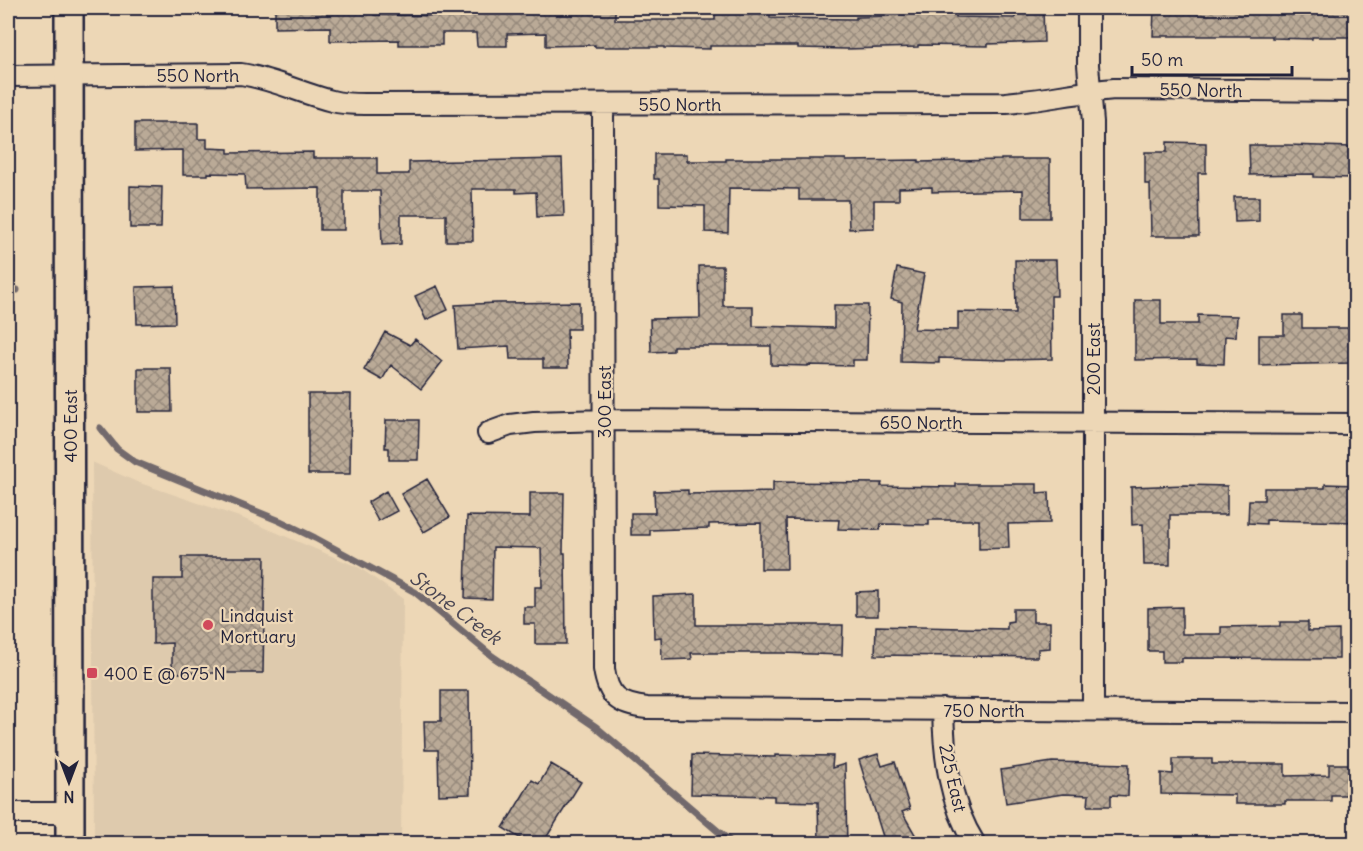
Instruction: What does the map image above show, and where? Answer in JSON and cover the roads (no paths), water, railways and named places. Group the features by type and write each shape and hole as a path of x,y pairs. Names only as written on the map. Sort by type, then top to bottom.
{"main road":[{"name":"400 East","path":"69,8 70,843"}],"street":[{"name":"200 East","path":"1088,8 1088,65 1093,122 1093,710"},
{"name":"550 North","path":"8,76 241,74 273,81 334,102 358,104 1005,103 1114,89 1356,91"},
{"name":"300 East","path":"603,104 604,669 609,689 615,698"},
{"name":"650 North","path":"488,433 510,425 534,422 604,420 1356,424"},
{"name":"750 North","path":"615,698 624,703 647,708 1356,712"},
{"name":"225 East","path":"943,709 946,764 952,791 961,817 975,843"},
{"path":"8,813 70,813"}],"waterway":[{"name":"Stone Creek","path":"8,289 17,290"},
{"name":"Stone Creek","path":"100,428 117,449 135,462 280,521 415,592 492,656 596,727 733,844"}],"place":[{"name":"Lindquist Mortuary","path":"208,625"},
{"name":"400 E @ 675 N","path":"92,673"}]}
